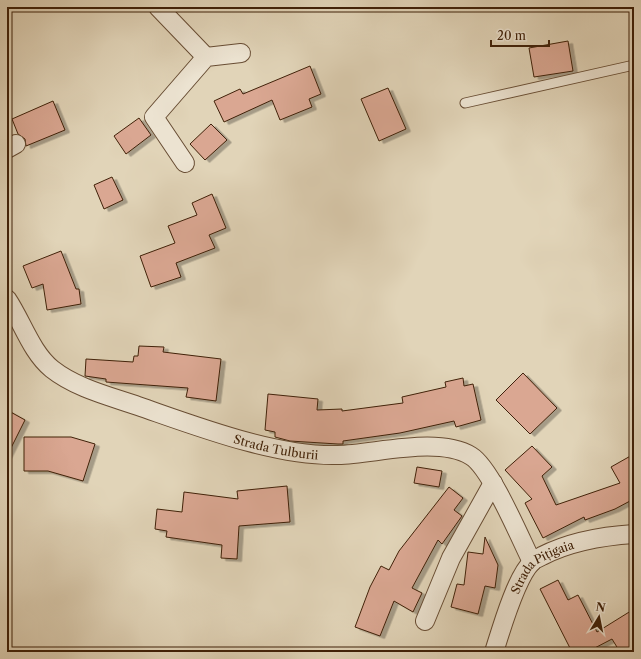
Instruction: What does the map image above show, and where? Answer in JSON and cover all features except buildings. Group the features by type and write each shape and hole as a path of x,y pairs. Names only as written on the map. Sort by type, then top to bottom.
{"street":[{"path":"158,7 206,57"},
{"path":"185,163 154,117 206,57 241,53"},
{"name":"Strada Tulburii","path":"7,299 38,354 52,369 69,380 90,389 204,429 264,445 306,454 337,455 439,446 457,450 472,456 485,469 494,484 532,562"},
{"path":"425,621 451,558 494,484"},
{"name":"Strada Pițigaia","path":"494,652 511,603 522,578 532,562 551,551 577,542 611,536 634,534"}],"lane":[{"path":"465,103 634,65"}]}
